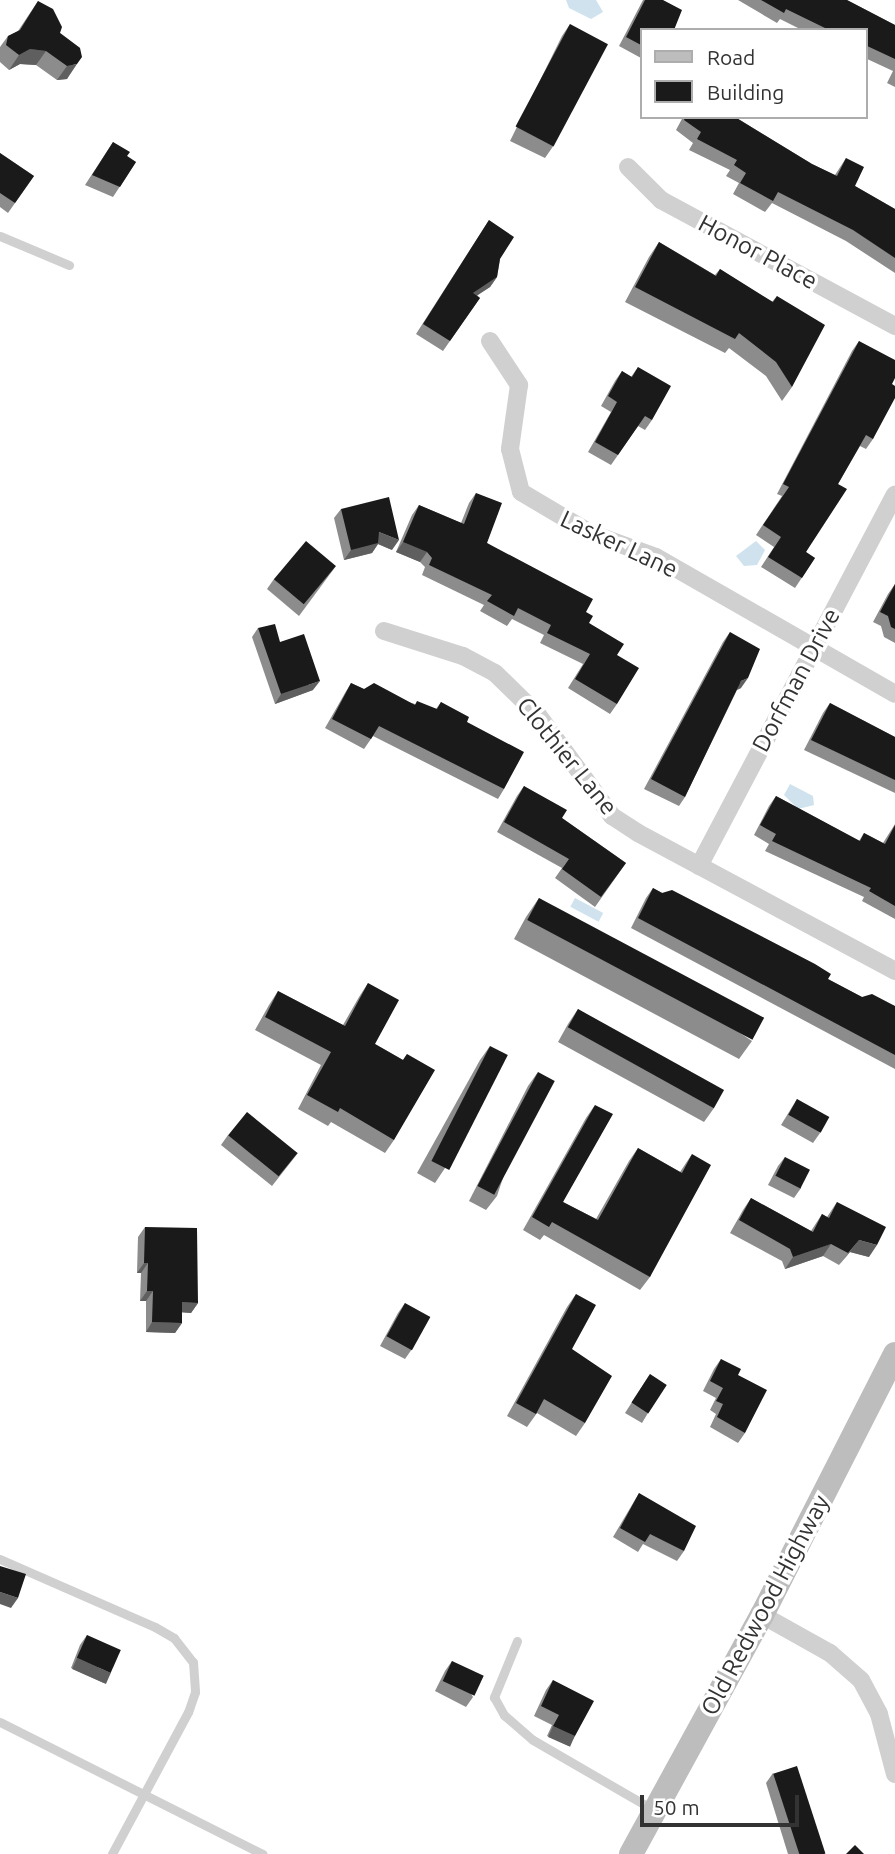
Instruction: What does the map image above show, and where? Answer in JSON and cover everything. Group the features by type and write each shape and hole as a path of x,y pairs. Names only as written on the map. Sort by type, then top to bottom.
{"main road":[{"name":"Old Redwood Highway","path":"631,1854 762,1615 895,1354"}],"street":[{"name":"Honor Place","path":"628,167 661,200 895,326"},
{"name":"Lasker Lane","path":"490,341 519,385 510,449 521,492 590,533 656,557 895,694"},
{"name":"Dorfman Drive","path":"699,866 895,495"},
{"name":"Clothier Lane","path":"384,631 463,656 495,673 538,715 612,816 895,971"},
{"path":"762,1615 830,1653 861,1681 879,1714 895,1774"}],"lane":[{"path":"0,236 69,265"},
{"path":"0,1559 155,1627 186,1650 196,1674 195,1692 145,1795 112,1854"},
{"path":"517,1641 494,1697 504,1715 533,1740 655,1811"},
{"path":"0,1722 263,1854"}],"water":[{"path":"566,0 596,0 603,12 591,19 569,8"},
{"path":"756,541 765,550 757,565 744,566 736,556"},
{"path":"790,784 813,796 814,805 798,809 784,795"},
{"path":"575,898 603,913 599,922 570,907"}],"building":[{"path":"645,0 663,0 682,10 675,28 640,28 640,44 626,37"},
{"path":"761,0 847,0 895,25 895,59 867,46 867,28 825,28 786,9 784,13"},
{"path":"38,1 53,9 62,27 60,33 80,48 82,57 77,64 67,66 46,51 30,49 19,55 6,45 8,36 20,30"},
{"path":"570,24 608,44 554,147 516,126"},
{"path":"738,119 812,164 837,176 846,158 864,167 855,186 895,209 895,258 853,230 778,192 773,201 740,183 746,173 734,165 737,160 697,139 701,132 684,120"},
{"path":"113,142 130,152 127,156 136,162 120,187 92,175"},
{"path":"0,153 34,176 15,203 0,193"},
{"path":"489,220 514,237 500,259 497,277 473,293 480,298 450,341 423,324"},
{"path":"659,242 716,276 720,269 773,302 777,296 825,325 792,387 776,362 739,333 735,339 635,287"},
{"path":"859,341 895,360 895,378 892,384 895,386 895,398 873,439 866,435 838,484 847,489 806,552 815,558 802,578 768,557 781,537 763,525 789,487 783,484"},
{"path":"638,367 671,386 652,420 645,416 618,455 595,442 617,402 608,396 622,371 632,377"},
{"path":"476,493 502,503 487,543 593,599 586,612 593,616 589,623 624,644 617,655 639,668 617,704 575,679 590,654 547,633 551,625 518,608 514,616 487,601 492,595 429,565 432,558 427,552 403,542 419,505 464,524"},
{"path":"389,497 399,540 379,532 378,543 351,550 341,509"},
{"path":"306,541 336,566 304,604 274,579"},
{"path":"895,584 895,629 891,627 888,616 880,612"},
{"path":"275,624 280,642 304,634 320,681 281,694 258,628"},
{"path":"730,632 760,649 748,678 741,681 685,797 651,779"},
{"path":"351,683 364,689 374,683 415,705 417,701 437,709 441,702 469,717 467,722 524,752 504,789 379,726 371,739 332,719"},
{"path":"830,703 895,737 895,780 811,740"},
{"path":"524,786 567,810 562,818 626,863 601,897 562,869 569,859 504,822"},
{"path":"776,796 860,841 864,833 885,844 895,825 895,906 869,891 871,888 772,841 776,834 760,825"},
{"path":"653,888 662,893 672,890 815,964 831,974 828,979 862,997 872,994 895,1006 895,1055 638,918"},
{"path":"539,898 764,1018 752,1040 527,920"},
{"path":"368,983 399,1000 375,1044 403,1060 407,1054 435,1070 394,1140 340,1108 338,1112 307,1095 331,1052 265,1017 278,991 345,1026"},
{"path":"578,1009 724,1090 714,1108 568,1027"},
{"path":"490,1046 508,1055 449,1170 431,1161"},
{"path":"538,1072 555,1081 494,1195 477,1186"},
{"path":"797,1099 829,1117 821,1133 788,1115"},
{"path":"595,1105 613,1114 563,1202 598,1220 638,1148 682,1173 692,1154 711,1165 650,1277 552,1222 549,1227 532,1217"},
{"path":"247,1112 298,1153 279,1176 228,1135"},
{"path":"785,1157 810,1170 800,1188 775,1176"},
{"path":"751,1198 813,1232 822,1214 829,1218 837,1202 886,1227 877,1245 859,1240 848,1253 831,1244 793,1257 790,1249 739,1220"},
{"path":"145,1227 197,1228 198,1303 182,1302 182,1323 152,1322 153,1291 147,1291 148,1263 144,1263"},
{"path":"576,1294 596,1305 572,1349 612,1376 585,1423 544,1399 536,1414 516,1403"},
{"path":"405,1303 430,1317 412,1350 387,1336"},
{"path":"721,1359 741,1369 738,1375 767,1390 745,1433 717,1417 723,1404 716,1401 723,1388 710,1381"},
{"path":"650,1374 667,1385 648,1413 631,1403"},
{"path":"639,1493 696,1526 684,1551 650,1534 645,1542 620,1528"},
{"path":"0,1566 26,1574 18,1598 0,1592"},
{"path":"87,1635 121,1650 111,1673 77,1658"},
{"path":"452,1661 484,1676 474,1696 443,1681"},
{"path":"553,1680 594,1701 575,1736 553,1726 559,1715 541,1706"},
{"path":"797,1766 825,1853 799,1854 773,1774"},
{"path":"855,1845 864,1854 846,1854"}]}
